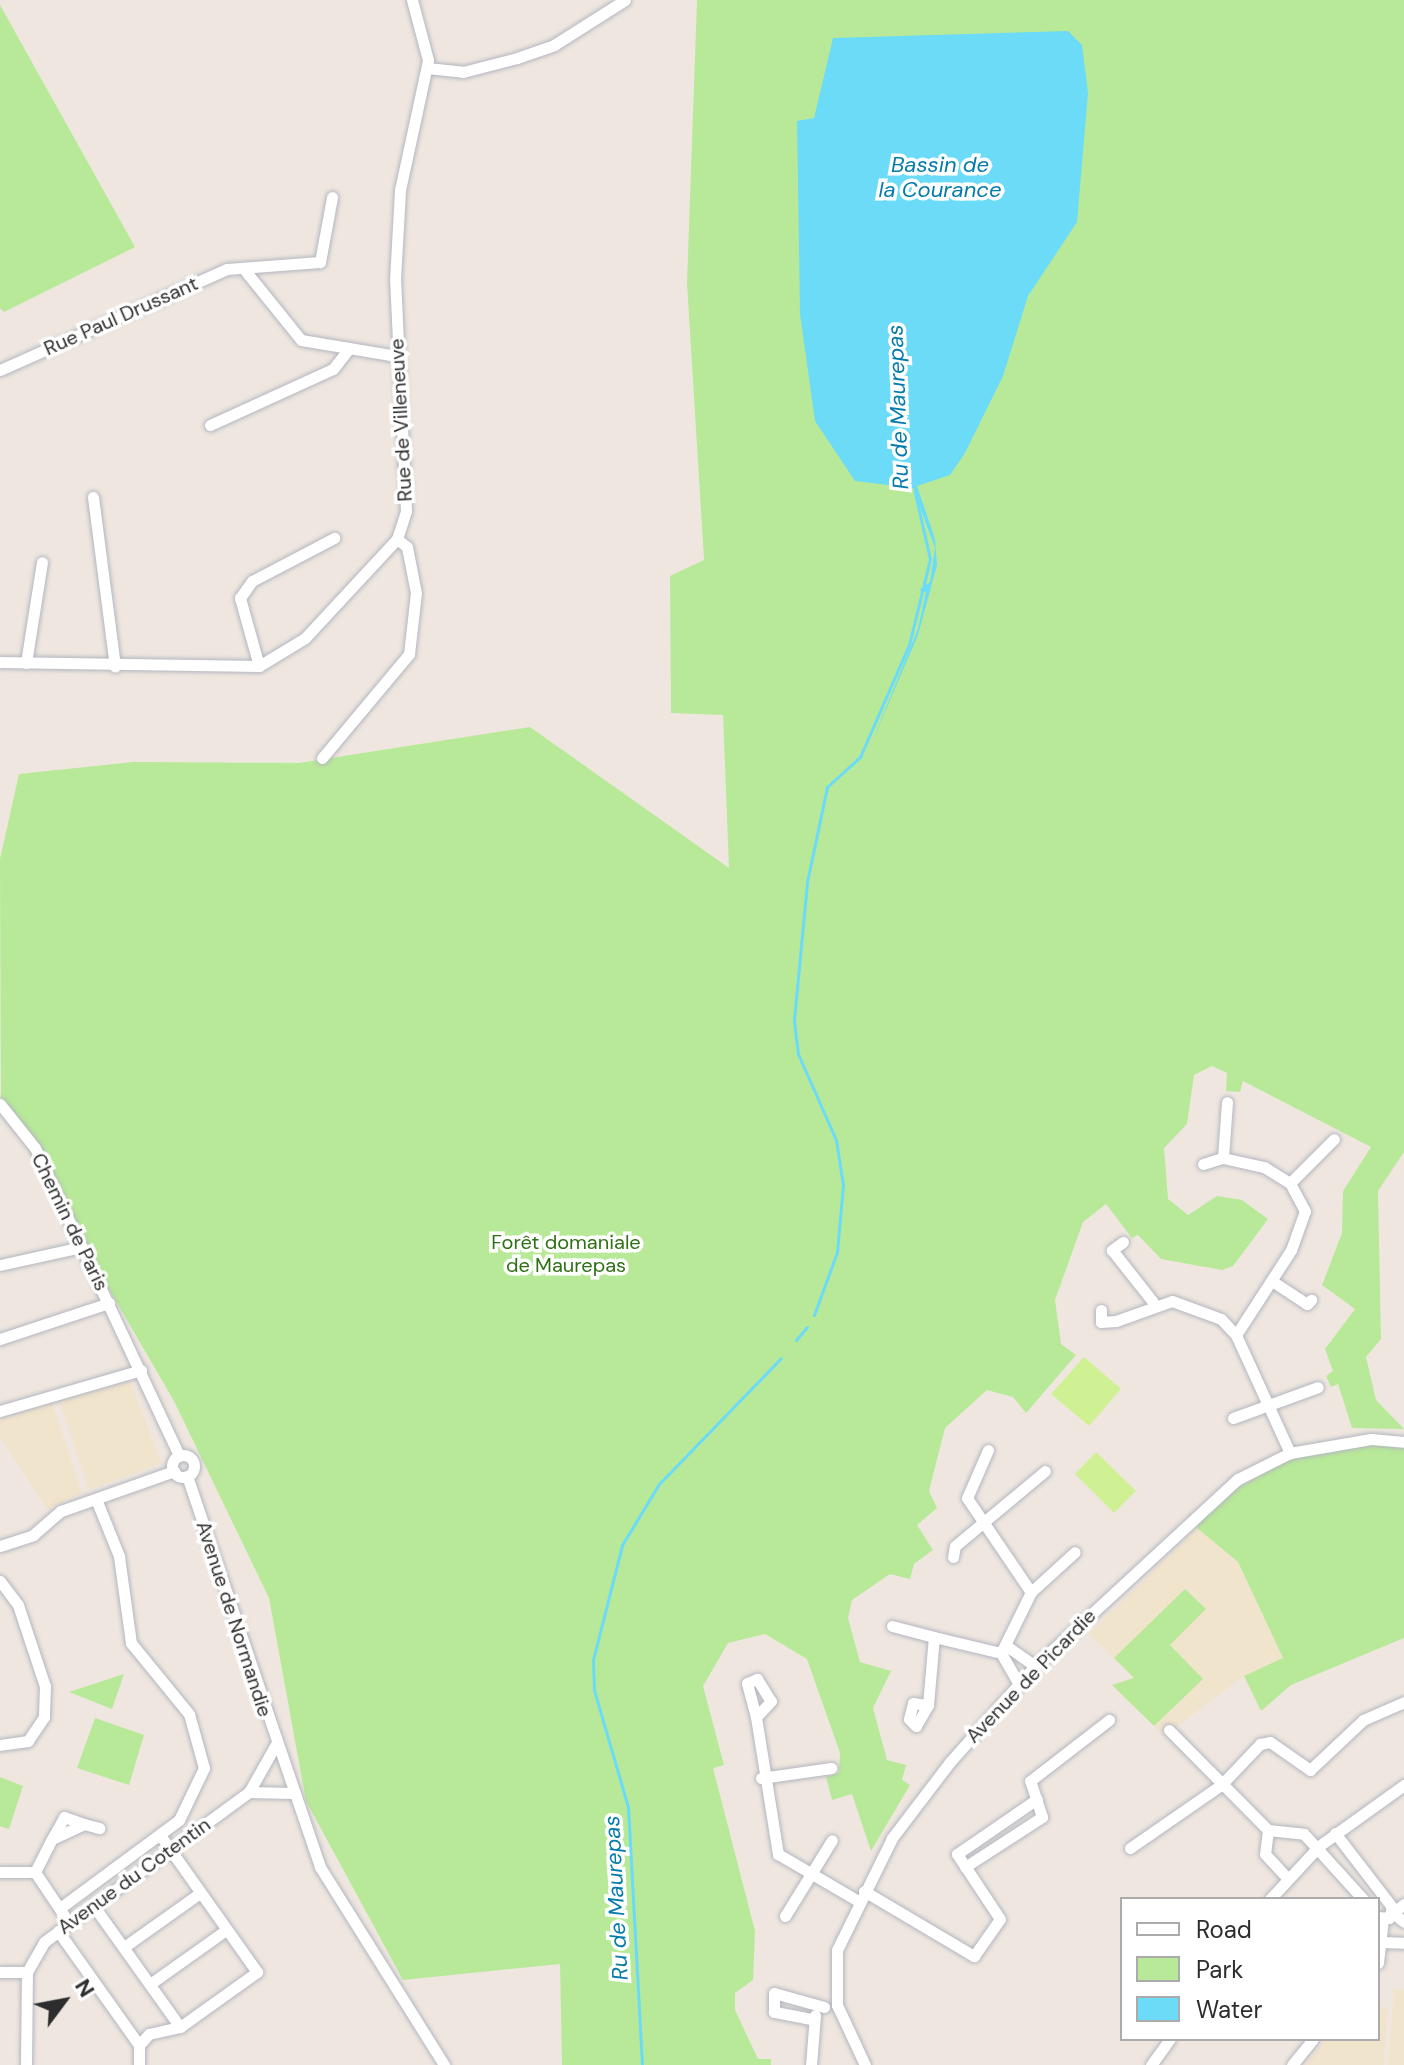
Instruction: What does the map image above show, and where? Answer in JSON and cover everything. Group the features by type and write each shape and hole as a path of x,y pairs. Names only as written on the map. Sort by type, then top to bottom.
{"street":[{"name":"Rue de Villeneuve","path":"397,539 406,483 397,356 400,190 427,68 412,0"},
{"path":"427,68 463,72 517,58 625,0"},
{"name":"Rue Paul Drussant","path":"0,370 243,268 320,262 332,197"},
{"path":"243,268 301,340 347,351 397,356"},
{"path":"210,425 333,369 347,351"},
{"path":"93,497 115,667"},
{"path":"259,666 240,598 252,581 334,538"},
{"path":"0,662 115,667 259,666 305,638 397,539 407,547 416,593 409,654 322,758"},
{"path":"26,663 42,562"},
{"path":"1223,1158 1227,1102"},
{"name":"Chemin de Paris","path":"0,1104 35,1148 179,1456"},
{"path":"1290,1183 1334,1139"},
{"path":"1203,1164 1223,1158 1264,1167 1290,1183 1305,1211 1272,1281 1236,1335"},
{"path":"1123,1242 1112,1250 1153,1302"},
{"path":"0,1265 82,1247"},
{"path":"1272,1281 1307,1304 1311,1300"},
{"path":"1101,1310 1101,1322 1116,1321 1153,1302 1200,1307 1236,1335 1290,1453"},
{"name":"Chemin de Paris","path":"0,1339 109,1303"},
{"path":"0,1411 141,1370"},
{"path":"1233,1418 1318,1387"},
{"name":"Avenue de Picardie","path":"865,2065 830,2006 837,1950 861,1896 903,1823 1018,1683 1202,1505 1290,1453 1371,1439 1404,1442"},
{"path":"988,1450 967,1498 982,1525 1031,1592"},
{"path":"174,1471 179,1456"},
{"name":"Avenue de Normandie","path":"179,1456 194,1463 187,1476 276,1744"},
{"path":"0,1546 96,1499 174,1471 187,1476"},
{"path":"953,1557 955,1546 1045,1471"},
{"path":"60,1908 160,1835 195,1796 203,1749 189,1714 131,1643 119,1556 96,1499"},
{"path":"1018,1683 1004,1650 1010,1623 1031,1592 1075,1552"},
{"path":"0,1581 18,1605 45,1686 44,1717 28,1741 0,1745"},
{"path":"892,1626 1004,1650 1035,1666"},
{"path":"928,1705 934,1637"},
{"path":"1130,1848 1221,1785 1270,1742 1310,1770 1363,1720 1404,1702"},
{"path":"756,1717 761,1778 778,1854 812,1877 861,1896 974,1956 1000,1919 957,1854 1037,1799"},
{"path":"965,1867 1042,1817 1030,1781 1109,1720"},
{"path":"1169,1730 1268,1830"},
{"name":"Avenue du Cotentin","path":"27,1972 58,1931 249,1792 276,1761 276,1744"},
{"path":"276,1761 293,1793 320,1867 444,2065"},
{"path":"761,1778 831,1768"},
{"path":"1272,1897 1319,1846 1404,1785"},
{"path":"249,1792 293,1793"},
{"path":"35,1872 64,1817 99,1828"},
{"path":"52,1839 84,1824"},
{"path":"1268,1830 1284,1828 1319,1846 1360,1897"},
{"path":"1268,1830 1265,1854 1287,1878"},
{"path":"1335,1833 1376,1887 1379,1897"},
{"path":"139,2045 149,2034 180,2027 257,1972 160,1835"},
{"path":"785,1916 812,1877 832,1840"},
{"path":"0,1872 35,1872"},
{"path":"35,1872 69,1923"},
{"path":"1364,1897 1376,1887"},
{"path":"124,1947 200,1893"},
{"path":"1380,1949 1385,1916 1404,1904"},
{"path":"93,1905 180,2027"},
{"path":"1385,1916 1404,1922"},
{"path":"150,1984 226,1930"},
{"path":"58,1931 139,2045 139,2065"},
{"path":"1381,1942 1404,1943"},
{"path":"0,1972 27,1972 26,2065"},
{"path":"774,1993 830,2006 811,2019 774,2012 774,1993"},
{"path":"811,2019 811,2065"},
{"path":"420,2031 437,2065"},
{"path":"1151,2065 1169,2041"},
{"path":"1292,2065 1311,2041"}],"shaded area":[{"path":"127,1374 162,1463 89,1490 57,1394"},
{"path":"50,1396 82,1493 47,1509 0,1437 0,1415"},
{"path":"1197,1528 1238,1562 1284,1659 1244,1676 1164,1736 1112,1685 1134,1677 1089,1634"},
{"path":"1394,1989 1404,1990 1404,2065 1388,2065"},
{"path":"1380,2007 1388,2008 1384,2065 1306,2065 1324,2041 1380,2041"}],"green space":[{"name":"Forêt domaniale de Maurepas","path":"697,0 1404,0 1404,1152 1378,1191 1381,1339 1366,1357 1376,1400 1404,1429 1352,1428 1338,1384 1331,1387 1326,1376 1333,1371 1325,1349 1355,1309 1322,1285 1342,1233 1343,1191 1371,1147 1243,1081 1240,1092 1226,1091 1227,1073 1212,1066 1194,1075 1187,1124 1164,1148 1168,1199 1188,1215 1217,1196 1242,1200 1268,1219 1233,1266 1222,1270 1161,1259 1138,1235 1132,1238 1106,1204 1083,1222 1055,1300 1061,1344 1076,1355 1026,1413 1013,1397 987,1390 945,1428 929,1491 937,1508 917,1525 933,1550 914,1564 910,1579 890,1574 852,1600 848,1618 860,1662 891,1671 873,1708 887,1760 906,1765 902,1780 910,1785 871,1851 852,1794 832,1800 826,1777 839,1773 840,1753 807,1659 765,1634 728,1643 703,1686 724,1765 713,1768 755,1931 753,1980 735,1993 735,2010 758,2059 771,2059 771,2065 562,2065 560,1964 403,1980 306,1801 269,1598 174,1401 1,1103 0,859 19,774 133,762 299,763 530,727 729,868 723,715 671,713 670,576 704,560 687,283"},
{"path":"0,5 135,247 4,312 0,308"},
{"path":"1084,1357 1121,1389 1089,1426 1051,1394"},
{"path":"1370,1441 1404,1447 1404,1638 1291,1685 1261,1711 1244,1676 1283,1658 1238,1562 1197,1528 1208,1505 1291,1458"},
{"path":"1096,1452 1136,1491 1114,1513 1075,1474"},
{"path":"1185,1589 1206,1609 1170,1645 1203,1679 1154,1726 1112,1685 1134,1678 1114,1658"},
{"path":"124,1674 112,1709 69,1692"},
{"path":"95,1718 144,1735 129,1785 77,1768"},
{"path":"0,1777 23,1786 9,1829 0,1826"}],"water":[{"name":"Bassin de la Courance","path":"1068,31 1082,45 1088,93 1077,222 1028,296 1003,376 965,453 950,475 917,486 935,539 937,565 918,635 872,742 918,629 926,592 919,590 930,582 935,548 913,488 855,481 815,421 800,314 797,121 814,118 833,38"}],"waterway":[{"name":"Ru de Maurepas","path":"814,1315 837,1252 843,1185 836,1140 798,1054 794,1020 807,882 827,787 860,757 909,645 930,559 915,493"},
{"name":"Ru de Maurepas","path":"796,1340 807,1327"},
{"name":"Ru de Maurepas","path":"642,2065 628,1807 594,1690 593,1660 622,1545 659,1484 781,1358"}]}
